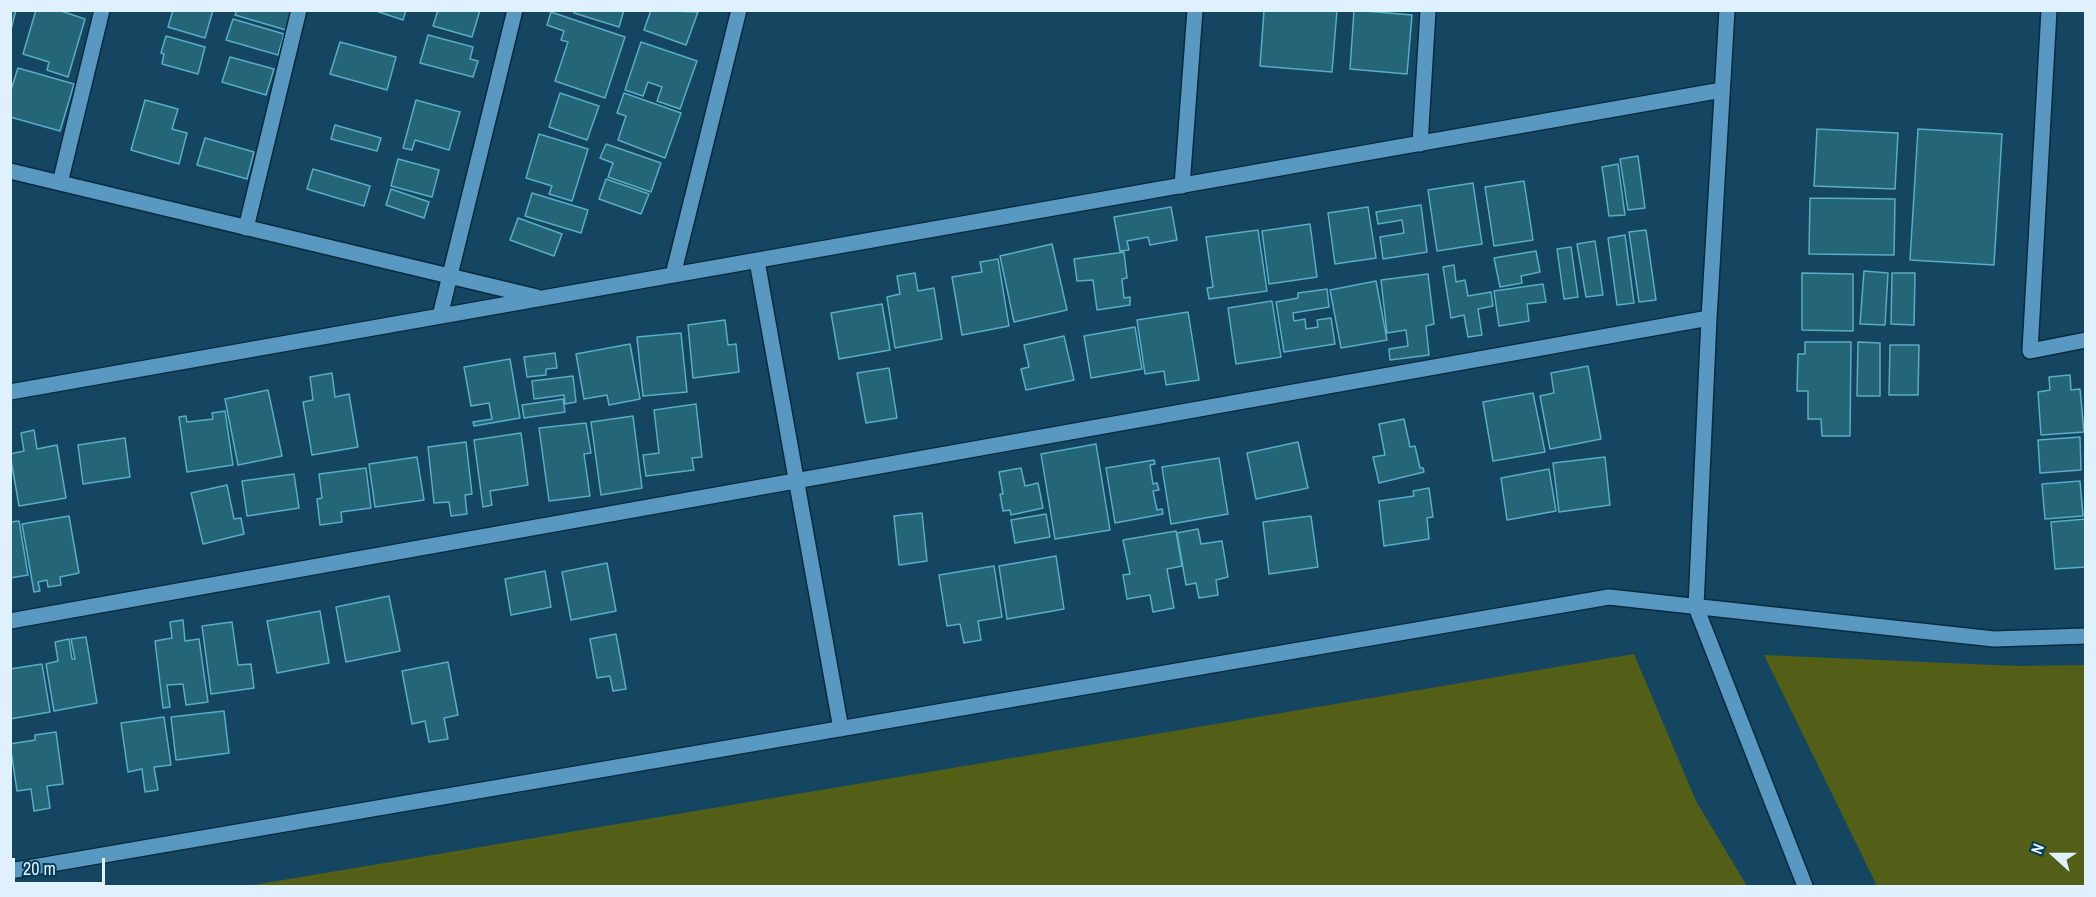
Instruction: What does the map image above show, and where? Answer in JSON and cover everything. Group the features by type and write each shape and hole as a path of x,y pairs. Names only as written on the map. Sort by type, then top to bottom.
{"street":[{"path":"60,183 102,10"},
{"path":"246,228 299,10"},
{"path":"440,316 515,10"},
{"path":"673,275 739,10"},
{"path":"1182,186 1195,10"},
{"path":"1420,144 1428,10"},
{"path":"1727,10 1709,318 1696,607 1804,886"},
{"path":"2049,10 2030,351 2085,340"},
{"path":"10,392 1722,90"},
{"path":"10,171 543,298"},
{"path":"757,261 841,729"},
{"path":"10,621 1709,318"},
{"path":"10,871 1609,597 1994,639 2085,636"}],"green space":[{"path":"1634,654 1696,801 1747,886 247,886"},
{"path":"1764,655 2018,666 2085,665 2085,886 1877,886"}],"building":[{"path":"10,10 16,10 10,33"},
{"path":"36,10 58,10 85,19 68,77 47,70 49,62 23,54"},
{"path":"173,10 213,10 205,38 168,27"},
{"path":"237,10 292,10 286,30 235,15"},
{"path":"373,10 406,10 403,20"},
{"path":"438,10 480,10 472,37 433,26"},
{"path":"575,10 624,10 619,27 574,13"},
{"path":"651,10 698,12 686,45 644,30"},
{"path":"1264,10 1337,10 1332,72 1260,66"},
{"path":"1354,10 1412,15 1407,74 1350,69"},
{"path":"551,12 625,37 605,98 555,81 568,42 561,40 564,31 547,25"},
{"path":"233,19 284,34 278,55 226,40"},
{"path":"428,35 473,47 470,59 478,61 473,77 420,63"},
{"path":"166,36 205,47 198,74 162,64 164,54 161,53"},
{"path":"340,42 396,57 387,90 330,74"},
{"path":"641,42 697,61 680,109 657,101 662,87 648,82 643,96 625,90"},
{"path":"230,57 274,69 266,95 222,82"},
{"path":"18,68 74,84 60,131 10,117 10,93"},
{"path":"560,93 599,106 587,140 549,127"},
{"path":"624,93 681,113 665,158 618,140 626,116 617,113"},
{"path":"145,100 178,109 172,129 187,133 179,164 131,150"},
{"path":"416,100 460,112 449,150 415,140 412,150 403,148"},
{"path":"335,125 381,138 377,151 331,139"},
{"path":"1817,129 1898,133 1895,189 1814,186"},
{"path":"1918,129 2002,134 1994,265 1910,260"},
{"path":"539,134 588,149 572,201 549,194 552,186 526,178"},
{"path":"205,138 254,152 247,179 197,165"},
{"path":"606,144 661,163 651,192 608,177 613,163 600,158"},
{"path":"1638,156 1645,208 1628,210 1620,159"},
{"path":"398,159 439,170 432,197 391,186"},
{"path":"1618,164 1625,215 1609,216 1602,167"},
{"path":"313,169 370,186 364,206 307,189"},
{"path":"606,179 649,194 641,214 599,199"},
{"path":"1524,181 1533,240 1494,246 1485,187"},
{"path":"1473,183 1482,244 1437,251 1428,190"},
{"path":"391,189 429,202 424,218 386,205"},
{"path":"532,193 588,210 581,233 525,216"},
{"path":"1810,198 1895,199 1894,255 1809,254"},
{"path":"1421,205 1427,252 1383,259 1380,237 1404,233 1402,220 1378,224 1376,212"},
{"path":"1171,207 1177,240 1150,245 1148,237 1127,241 1129,250 1120,251 1114,217"},
{"path":"1368,207 1376,258 1335,264 1328,213"},
{"path":"518,218 562,234 554,256 510,240"},
{"path":"1310,224 1317,277 1269,284 1262,231"},
{"path":"1258,230 1267,291 1209,299 1207,288 1213,287 1206,237"},
{"path":"1646,230 1656,300 1639,302 1629,232"},
{"path":"1625,235 1634,303 1617,305 1608,238"},
{"path":"1595,241 1603,295 1586,297 1577,244"},
{"path":"1052,244 1067,310 1014,322 1000,256"},
{"path":"1571,247 1578,297 1564,299 1557,249"},
{"path":"1536,251 1540,272 1521,276 1522,283 1500,287 1494,258"},
{"path":"1124,252 1127,278 1122,279 1124,298 1130,297 1130,305 1097,310 1093,280 1077,281 1074,259"},
{"path":"998,259 1009,326 962,335 952,277 982,272 980,262"},
{"path":"1454,265 1456,282 1465,280 1468,296 1491,292 1493,306 1478,309 1482,335 1468,337 1464,315 1451,318 1443,267"},
{"path":"1864,271 1888,273 1885,325 1860,324"},
{"path":"915,273 918,291 934,288 942,339 895,348 887,297 900,294 897,276"},
{"path":"1802,273 1853,274 1853,331 1802,330"},
{"path":"1892,273 1915,273 1914,325 1891,324"},
{"path":"1428,274 1434,324 1426,326 1429,355 1390,360 1389,349 1408,346 1406,330 1387,333 1381,280"},
{"path":"1376,281 1387,340 1341,348 1330,290"},
{"path":"1543,284 1546,302 1527,304 1529,321 1499,326 1494,291"},
{"path":"1327,289 1329,307 1293,313 1294,321 1305,319 1306,329 1318,327 1317,320 1331,318 1335,344 1284,352 1276,302 1298,298 1298,293"},
{"path":"1272,301 1281,357 1236,364 1228,308"},
{"path":"882,304 890,350 839,359 831,313"},
{"path":"1188,312 1199,380 1166,385 1164,371 1145,374 1137,320"},
{"path":"725,320 728,345 736,344 739,372 693,378 688,325"},
{"path":"1135,327 1142,369 1091,378 1084,336"},
{"path":"681,333 687,392 643,396 637,337"},
{"path":"1064,336 1074,380 1026,390 1021,369 1029,367 1024,345"},
{"path":"1805,342 1851,342 1850,436 1822,436 1821,419 1808,419 1808,391 1797,391 1798,354 1805,354"},
{"path":"1858,342 1880,343 1880,396 1857,396"},
{"path":"630,344 640,399 609,405 607,395 584,399 576,354"},
{"path":"1890,345 1919,345 1918,395 1889,395"},
{"path":"555,353 557,368 546,369 546,375 527,377 524,357"},
{"path":"510,359 520,418 474,426 473,422 492,419 489,403 471,406 464,367"},
{"path":"1588,366 1601,439 1550,449 1540,396 1554,393 1551,373"},
{"path":"889,368 897,418 866,423 857,373"},
{"path":"332,373 335,397 349,394 358,447 312,455 303,402 313,400 310,377"},
{"path":"2070,375 2071,390 2080,389 2084,432 2041,435 2038,392 2050,390 2049,377"},
{"path":"573,376 576,402 565,404 564,395 534,399 532,381"},
{"path":"268,390 282,456 238,465 225,399"},
{"path":"1533,393 1545,452 1493,461 1483,402"},
{"path":"563,399 565,412 524,418 522,405"},
{"path":"696,404 702,457 692,458 694,470 646,476 643,455 659,453 654,410"},
{"path":"225,411 233,465 187,472 179,417 186,416 187,422 213,419 212,413"},
{"path":"633,416 642,488 601,495 591,422"},
{"path":"1404,419 1410,447 1415,446 1420,468 1423,468 1424,472 1379,483 1373,457 1385,455 1379,424"},
{"path":"586,423 591,453 584,454 590,496 549,501 539,428"},
{"path":"34,430 37,449 57,445 66,498 19,506 10,454 24,451 21,433"},
{"path":"521,433 528,485 490,491 492,505 483,507 474,440"},
{"path":"2080,437 2081,470 2040,473 2038,440"},
{"path":"125,438 130,477 83,484 78,445"},
{"path":"466,442 472,494 465,495 467,514 451,516 449,502 434,503 428,447"},
{"path":"1298,442 1308,488 1256,499 1247,453"},
{"path":"1096,444 1110,530 1055,539 1041,454"},
{"path":"417,457 424,500 375,507 369,464"},
{"path":"1605,457 1610,505 1559,512 1553,463"},
{"path":"1219,458 1228,514 1171,524 1162,467"},
{"path":"1154,460 1155,464 1150,465 1153,484 1157,483 1159,490 1153,491 1157,510 1162,509 1163,514 1115,523 1106,468"},
{"path":"366,468 371,508 341,512 342,522 320,525 317,499 322,498 319,474"},
{"path":"1021,468 1025,486 1038,483 1043,508 1011,515 1010,510 1003,511 999,472"},
{"path":"1549,469 1556,511 1507,520 1501,478"},
{"path":"294,474 299,508 247,516 242,481"},
{"path":"2080,481 2083,516 2045,519 2042,484"},
{"path":"227,485 234,519 241,518 244,534 203,544 191,493"},
{"path":"1429,488 1433,517 1427,518 1429,539 1384,546 1379,501 1414,496 1413,491"},
{"path":"922,513 927,561 899,565 894,516"},
{"path":"1046,514 1050,537 1015,543 1011,520"},
{"path":"69,516 79,573 60,577 61,585 48,587 47,580 38,582 40,591 34,592 22,524"},
{"path":"1311,516 1318,567 1269,574 1263,522"},
{"path":"2086,519 2086,567 2055,569 2051,522"},
{"path":"19,521 28,575 10,578 10,522"},
{"path":"1198,529 1201,544 1222,541 1228,577 1216,580 1218,595 1199,598 1196,583 1186,585 1177,533"},
{"path":"1176,531 1182,566 1167,569 1174,608 1153,612 1150,595 1127,599 1123,575 1130,574 1123,540"},
{"path":"1056,556 1064,609 1007,619 999,566"},
{"path":"607,563 616,611 571,620 562,572"},
{"path":"994,566 1002,617 978,621 981,640 964,643 960,624 947,626 939,575"},
{"path":"545,571 551,607 511,615 505,579"},
{"path":"389,596 400,651 346,662 336,607"},
{"path":"320,611 329,663 277,673 267,621"},
{"path":"183,620 185,641 199,639 208,702 186,705 183,684 167,685 170,707 163,708 155,641 172,638 170,622"},
{"path":"232,622 238,665 251,664 254,688 211,694 202,626"},
{"path":"616,634 626,689 613,691 610,676 597,678 590,639"},
{"path":"86,637 97,703 54,711 46,664 58,661 55,642 69,639 72,659 75,659 71,639"},
{"path":"448,662 458,715 444,718 448,739 429,742 425,721 412,724 402,671"},
{"path":"42,664 50,712 10,719 10,669"},
{"path":"224,711 229,753 176,760 171,717"},
{"path":"164,717 171,765 154,767 158,790 145,792 142,769 128,772 121,723"},
{"path":"56,732 63,784 47,786 50,808 34,811 31,789 17,791 10,744 35,740 35,735"}]}
